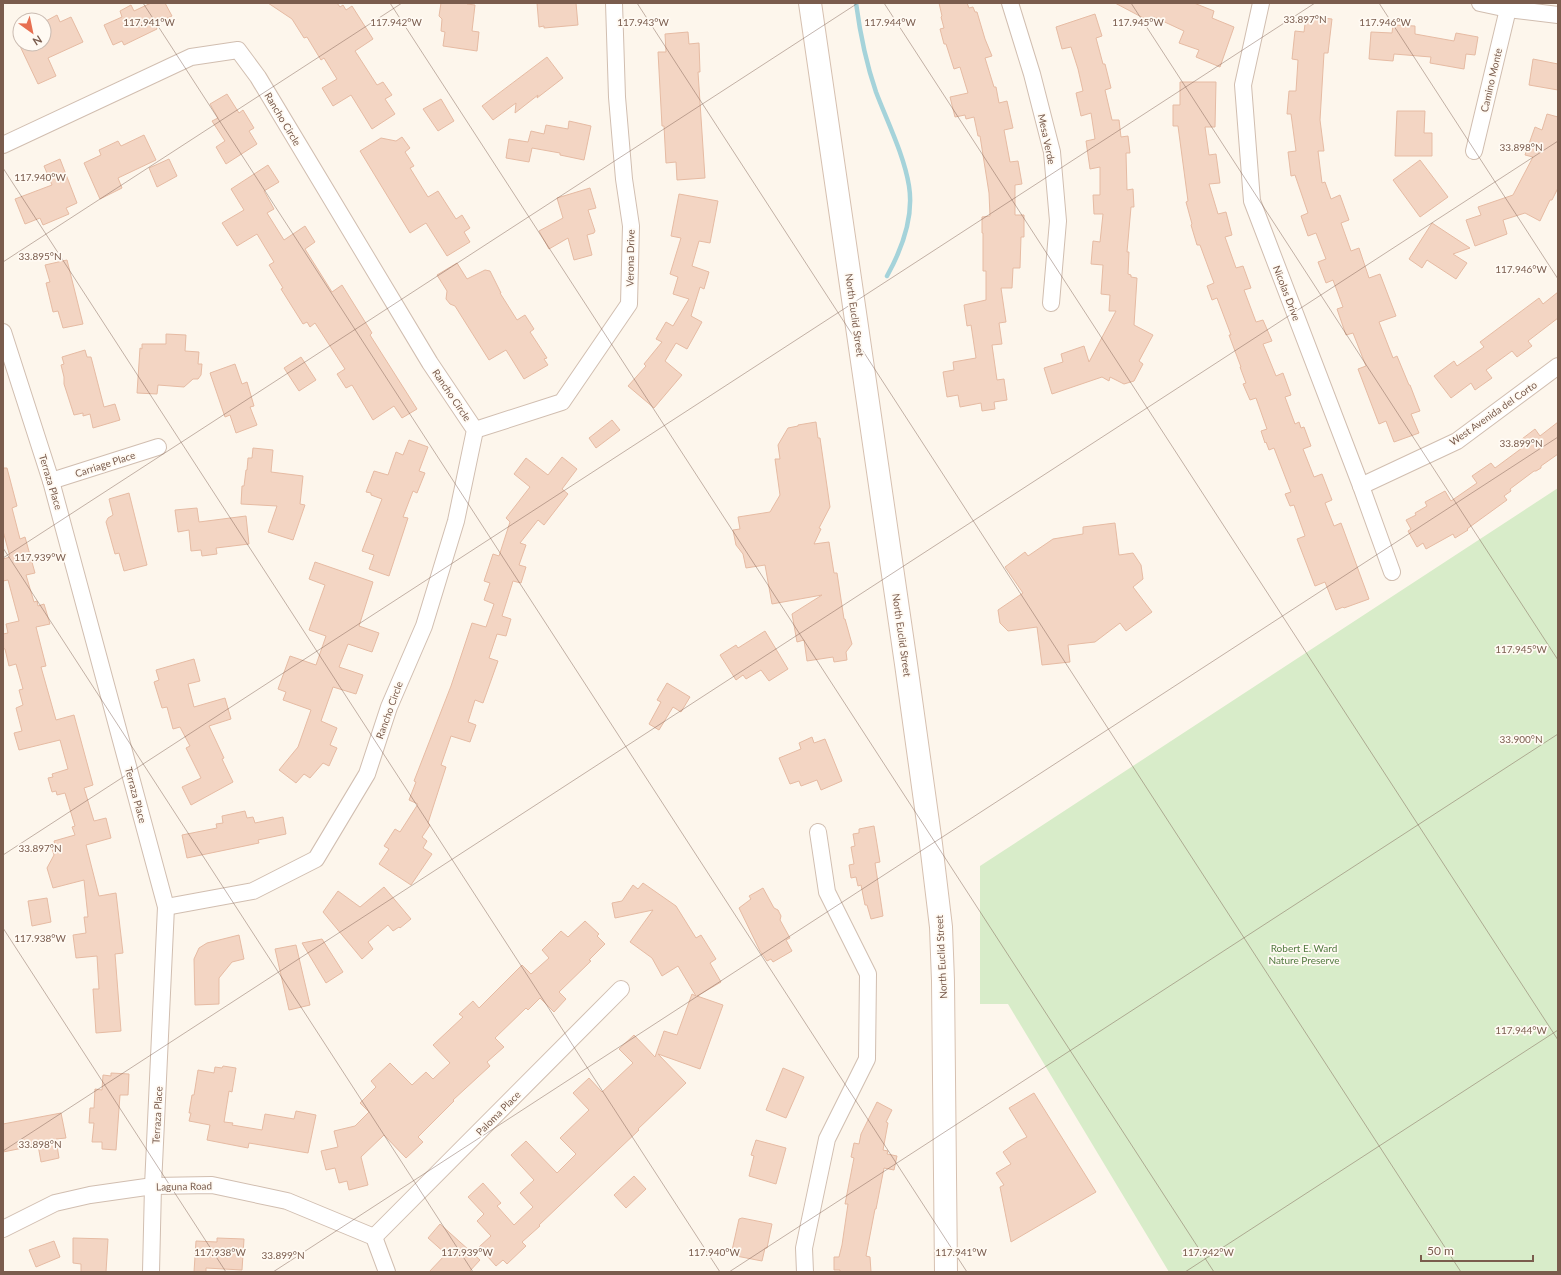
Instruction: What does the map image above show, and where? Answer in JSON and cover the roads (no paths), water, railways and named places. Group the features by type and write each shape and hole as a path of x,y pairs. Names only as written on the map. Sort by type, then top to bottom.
{"main road":[{"name":"North Euclid Street","path":"810,3 903,641 941,927 944,981 946,1272"}],"street":[{"name":"Verona Drive","path":"475,430 562,402 629,304 631,226 624,179 617,97 614,3"},
{"name":"Mesa Verde","path":"1010,3 1032,74 1052,152 1058,221 1051,303"},
{"name":"Nicolas Drive","path":"1262,3 1243,85 1252,201 1361,486 1392,572"},
{"path":"1480,3 1508,9 1558,15"},
{"name":"Camino Monte","path":"1474,151 1508,9"},
{"name":"Rancho Circle","path":"3,145 191,57 238,50 258,77 430,363 475,430 456,521 424,626 389,707 367,774 316,859 253,891 166,907"},
{"name":"Terraza Place","path":"3,332 52,481 166,907 153,1186 151,1272"},
{"name":"West Avenida del Corto","path":"1361,486 1457,441 1558,366"},
{"name":"Carriage Place","path":"52,481 158,447"},
{"path":"805,1272 804,1248 827,1139 866,1059 868,974 827,892 818,832"},
{"name":"Paloma Place","path":"374,1237 621,988"},
{"name":"Laguna Road","path":"3,1228 55,1203 90,1195 153,1186 212,1185 286,1201 374,1237"},
{"path":"374,1237 387,1272"}],"waterway":[{"path":"856,3 861,37 869,70 899,150 907,174 909,186 910,209 906,232 887,276"}],"park label":[{"name":"Robert E. Ward Nature Preserve","path":"1304,954"}]}
